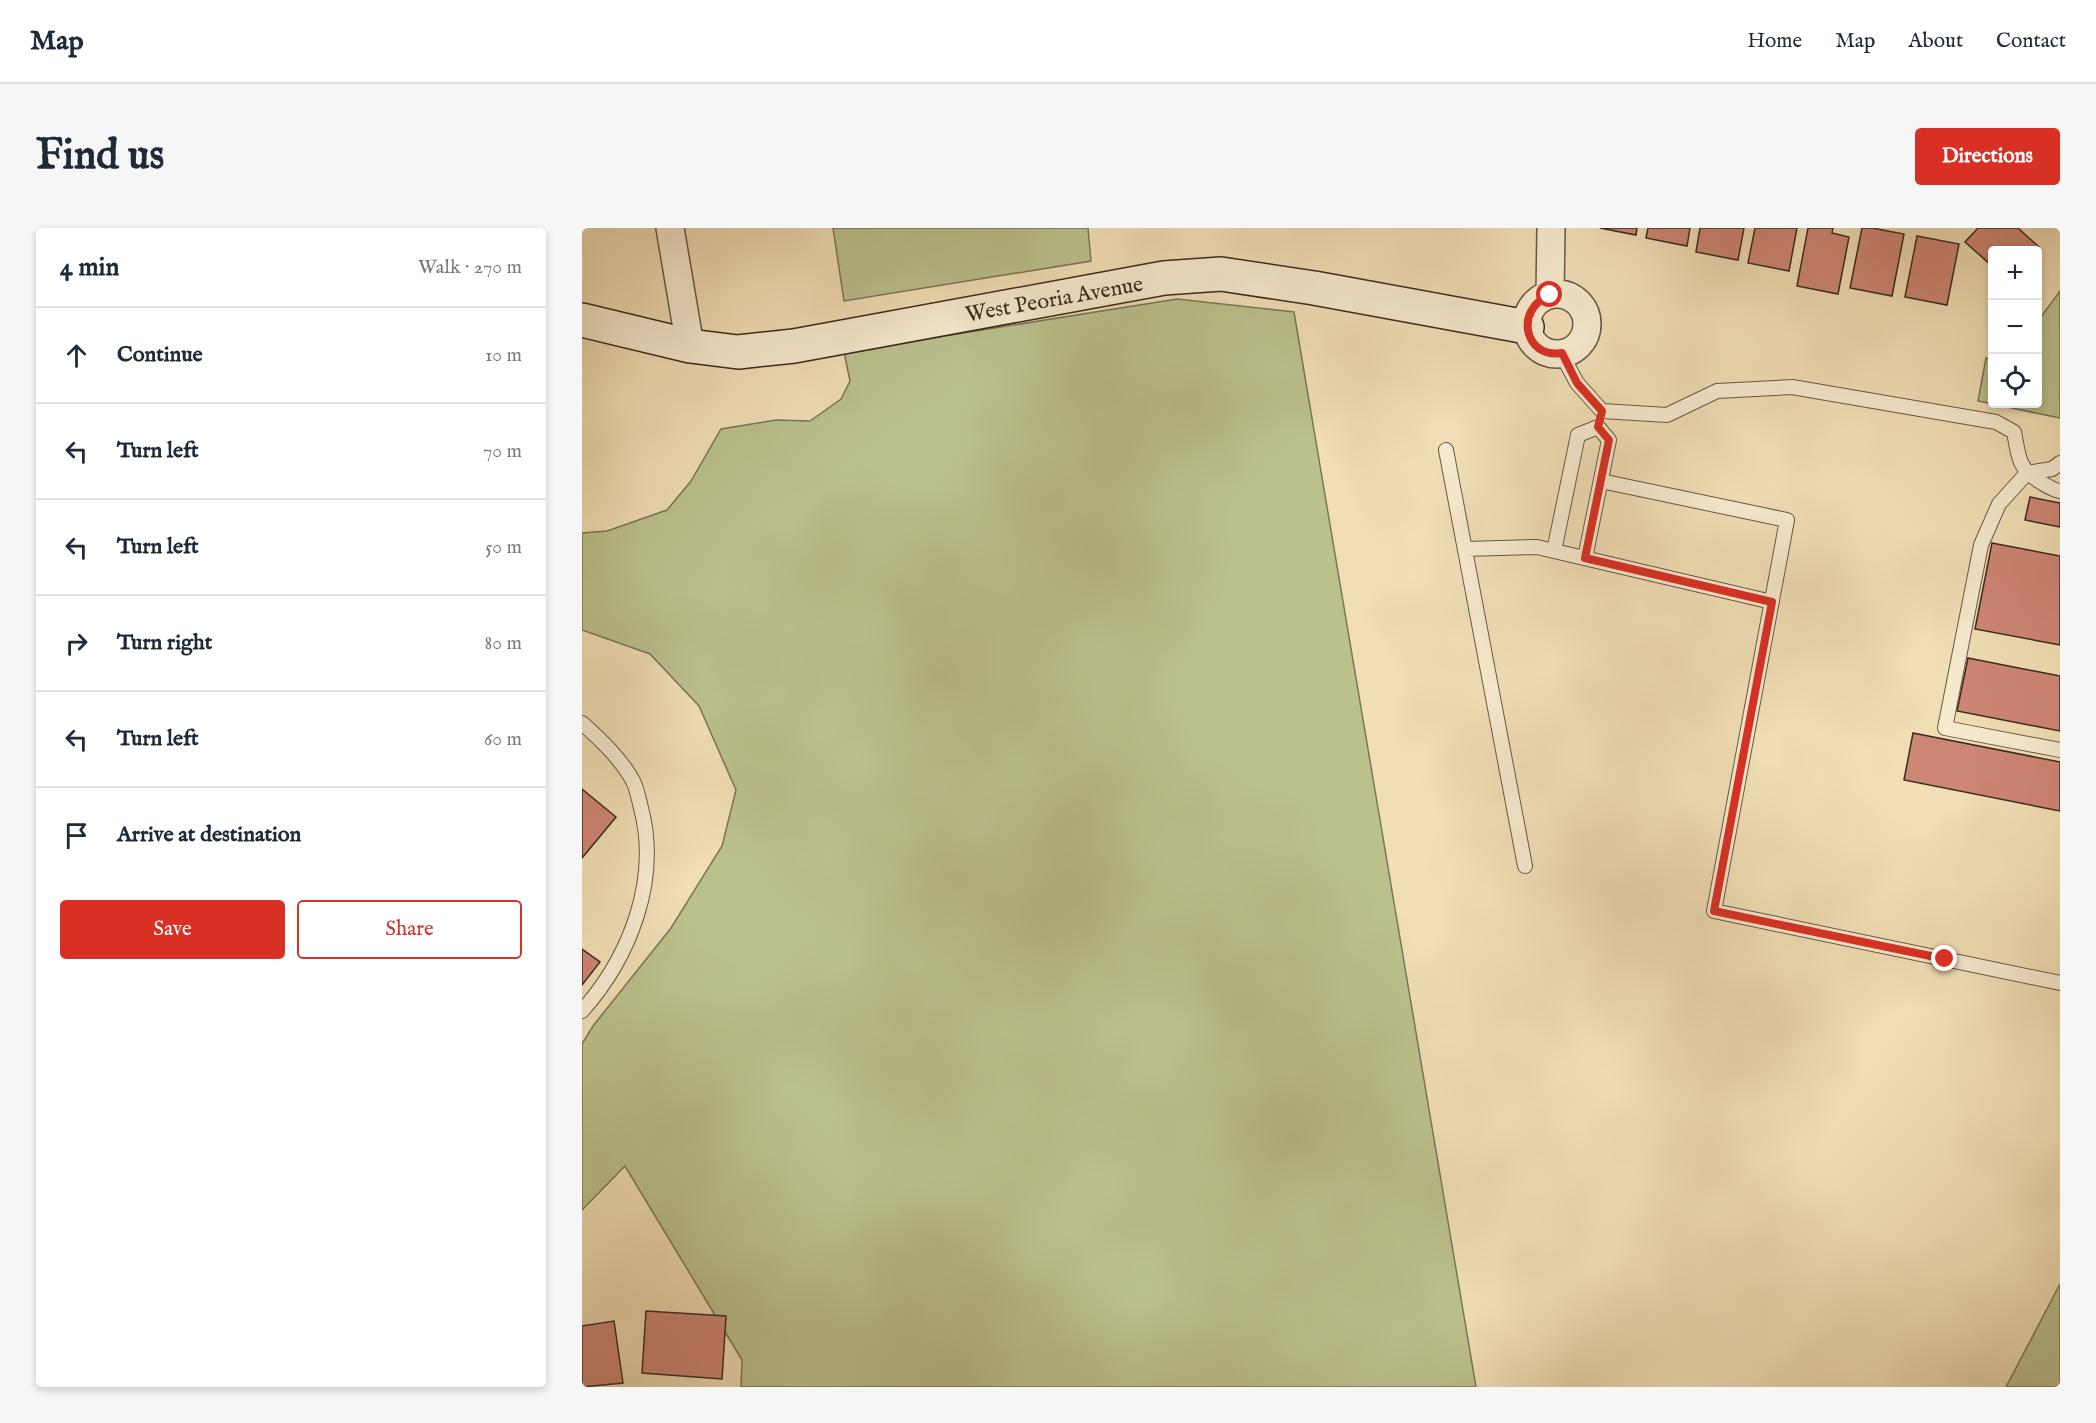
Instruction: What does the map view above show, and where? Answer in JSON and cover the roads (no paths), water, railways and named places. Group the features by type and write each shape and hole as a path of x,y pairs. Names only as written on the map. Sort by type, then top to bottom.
{"street":[{"path":"670,228 690,346"},
{"path":"1550,295 1551,228"},
{"name":"West Peoria Avenue","path":"582,320 690,346 738,352 794,346 1164,278 1221,274 1314,288 1527,327"},
{"path":"1550,295 1570,297 1584,311 1587,321 1582,340 1575,348 1562,353 1547,353 1539,348 1532,341 1527,327 1529,313 1534,305 1550,295"}],"lane":[{"path":"1562,353 1577,383 1602,411 1667,415 1717,391 1792,387 1996,422 2014,432 2020,462 2026,473 2053,490 2060,491"},
{"path":"1598,427 1602,411"},
{"path":"1585,558 1609,440 1598,427"},
{"path":"1554,551 1578,435 1598,427"},
{"path":"1446,450 1525,866"},
{"path":"2060,463 2052,469 2026,473 1999,504 1982,544 1945,728 2060,750"},
{"path":"1601,481 1787,520 1714,911 2060,982"},
{"path":"1465,549 1537,547 1772,602"},
{"path":"582,723 607,746 634,782 647,830 644,886 637,918 625,949 600,991 582,1011"}]}
